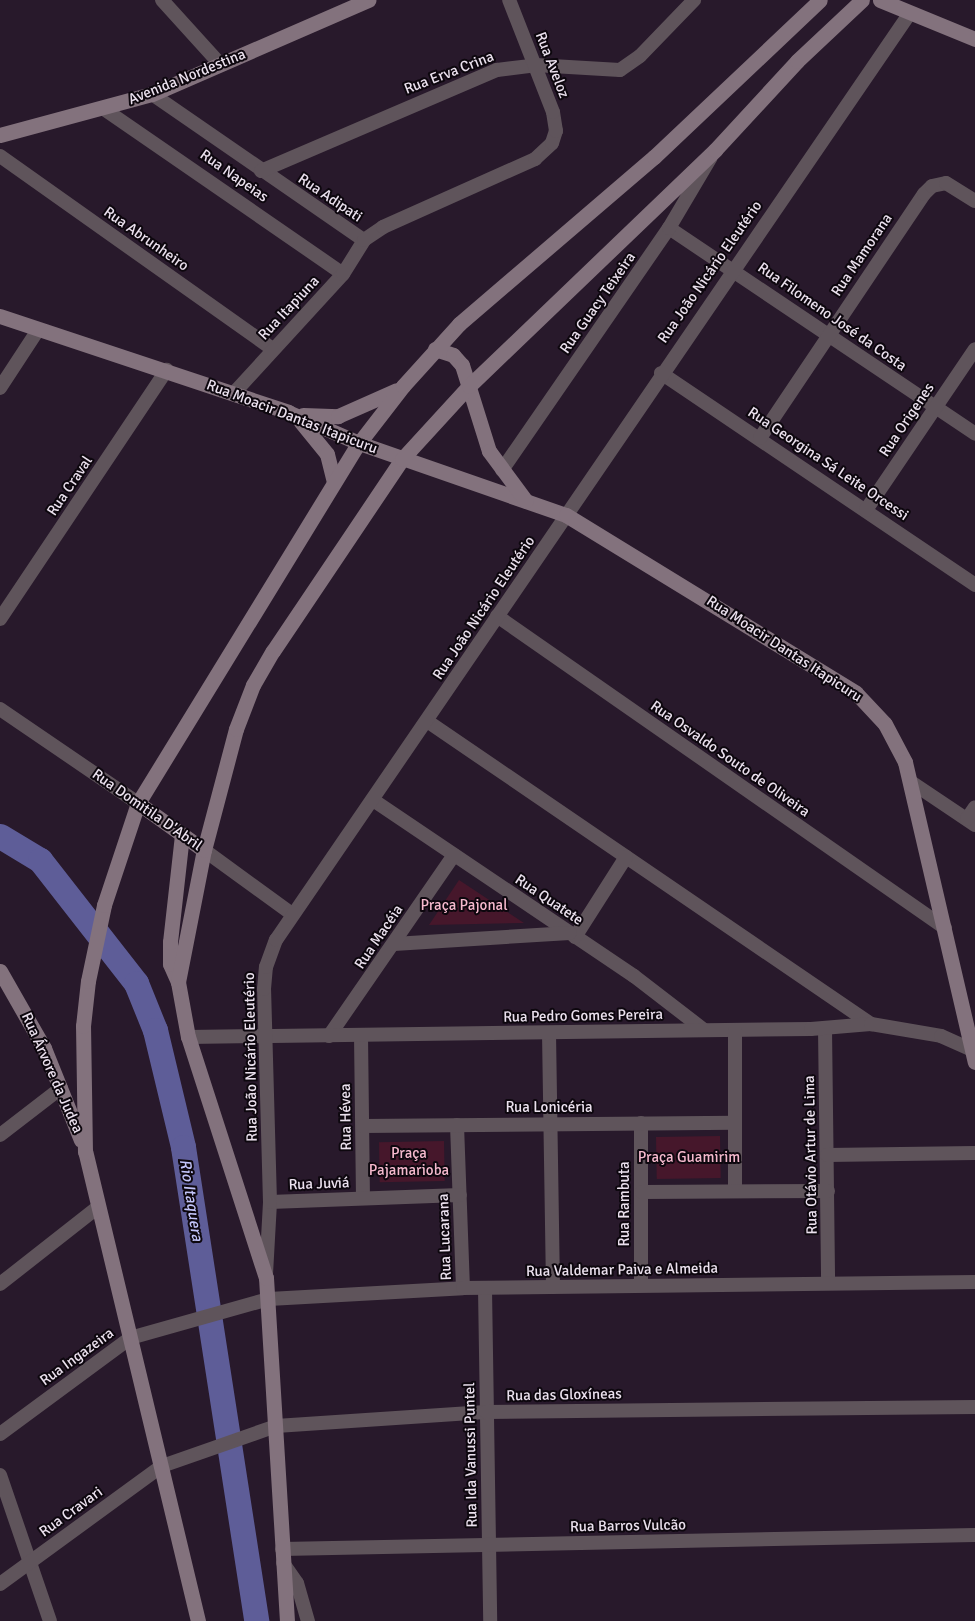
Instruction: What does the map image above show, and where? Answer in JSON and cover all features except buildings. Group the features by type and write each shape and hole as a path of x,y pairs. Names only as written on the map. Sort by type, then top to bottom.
{"street":[{"path":"162,0 220,64"},
{"name":"Avenida Nordestina","path":"0,135 104,109 152,94 368,0"},
{"name":"Rua Aveloz","path":"509,0 535,65 555,123 552,143"},
{"name":"Rua Erva Crina","path":"261,170 497,70 535,65 620,70 640,56 694,0"},
{"path":"198,1621 85,1152 83,1026 88,981 104,905 138,803 358,443 402,386 435,349 654,157 820,0"},
{"path":"178,982 204,850 236,729 253,685 343,542 402,459 469,386 716,150 797,61 862,0"},
{"path":"880,0 975,39"},
{"name":"Rua João Nicário Eleutério","path":"266,1278 270,1202 265,1037 266,967 292,914 428,721 661,373 910,13"},
{"name":"Rua Adipati","path":"152,94 364,240 383,227 535,159 552,143"},
{"name":"Rua Napeias","path":"104,109 343,274"},
{"name":"Rua Guacy Teixeira","path":"502,470 669,228 716,150"},
{"name":"Rua Abrunheiro","path":"0,156 273,349"},
{"name":"Rua Mamorana","path":"760,438 924,194 940,182 952,186 975,201"},
{"name":"Rua Filomeno José da Costa","path":"669,228 733,268 975,434"},
{"name":"Rua Itapiuna","path":"234,394 343,274 364,240"},
{"name":"Rua Moacir Dantas Itapicuru","path":"0,316 38,330 167,370 288,412 358,443 566,515 856,693 885,724 905,762 974,1048"},
{"path":"0,388 38,330"},
{"path":"435,349 459,360 469,386 482,437 502,470 526,501"},
{"name":"Rua Origenes","path":"866,510 975,349"},
{"name":"Rua Craval","path":"0,619 167,370"},
{"name":"Rua Georgina Sá Leite Orcessi","path":"661,373 973,580"},
{"path":"288,412 338,416 402,386"},
{"path":"288,412 320,441 328,454 334,482"},
{"name":"Rua Osvaldo Souto de Oliveira","path":"497,616 945,928"},
{"name":"Rua Domitila D'Abril","path":"0,709 138,803 292,914"},
{"path":"428,721 871,1024"},
{"path":"910,782 971,822 975,807"},
{"name":"Rua Quatete","path":"373,800 634,976 704,1030"},
{"path":"182,835 170,942 170,964 178,982 188,1037 266,1278 269,1299 287,1621"},
{"name":"Rua Macéia","path":"329,1036 454,855"},
{"path":"394,944 573,935 626,857"},
{"name":"Rua Árvore da Judea","path":"2,977 44,1048 85,1152"},
{"name":"Rua Pedro Gomes Pereira","path":"188,1037 735,1030 825,1028 871,1024 940,1036 974,1048"},
{"name":"Rua Otávio Artur de Lima","path":"825,1028 828,1282"},
{"path":"735,1030 735,1191"},
{"path":"549,1033 552,1287"},
{"name":"Rua Hévea","path":"360,1035 363,1198"},
{"path":"0,1135 60,1088"},
{"name":"Rua Rambuta","path":"641,1123 641,1285"},
{"name":"Rua Lonicéria","path":"363,1126 735,1123"},
{"name":"Rua Lucarana","path":"457,1125 463,1288"},
{"path":"827,1155 975,1153"},
{"path":"642,1192 828,1191"},
{"name":"Rua Juviá","path":"270,1202 460,1195"},
{"path":"0,1284 97,1208"},
{"name":"Rua Valdemar Paiva e Almeida","path":"269,1299 463,1288 828,1282 975,1282"},
{"name":"Rua Ida Vanussi Puntel","path":"485,1289 490,1621"},
{"name":"Rua Ingazeira","path":"0,1434 130,1338 160,1328 269,1299"},
{"name":"Rua das Gloxíneas","path":"162,1466 276,1426 486,1412 975,1407"},
{"name":"Rua Cravari","path":"0,1584 162,1466"},
{"path":"0,1476 32,1560 50,1621"},
{"name":"Rua Barros Vulcão","path":"283,1556 489,1545 975,1535"},
{"path":"283,1556 297,1583 308,1621"}],"green space":[{"name":"Praça Pajonal","path":"459,880 524,923 429,925"},
{"name":"Praça Guamirim","path":"720,1136 721,1178 657,1179 656,1137"},
{"name":"Praça Pajamarioba","path":"444,1141 445,1181 380,1182 379,1142"}],"waterway":[{"name":"Rio Itaquera","path":"0,836 40,860 136,983 155,1030 183,1147 256,1621"}]}
